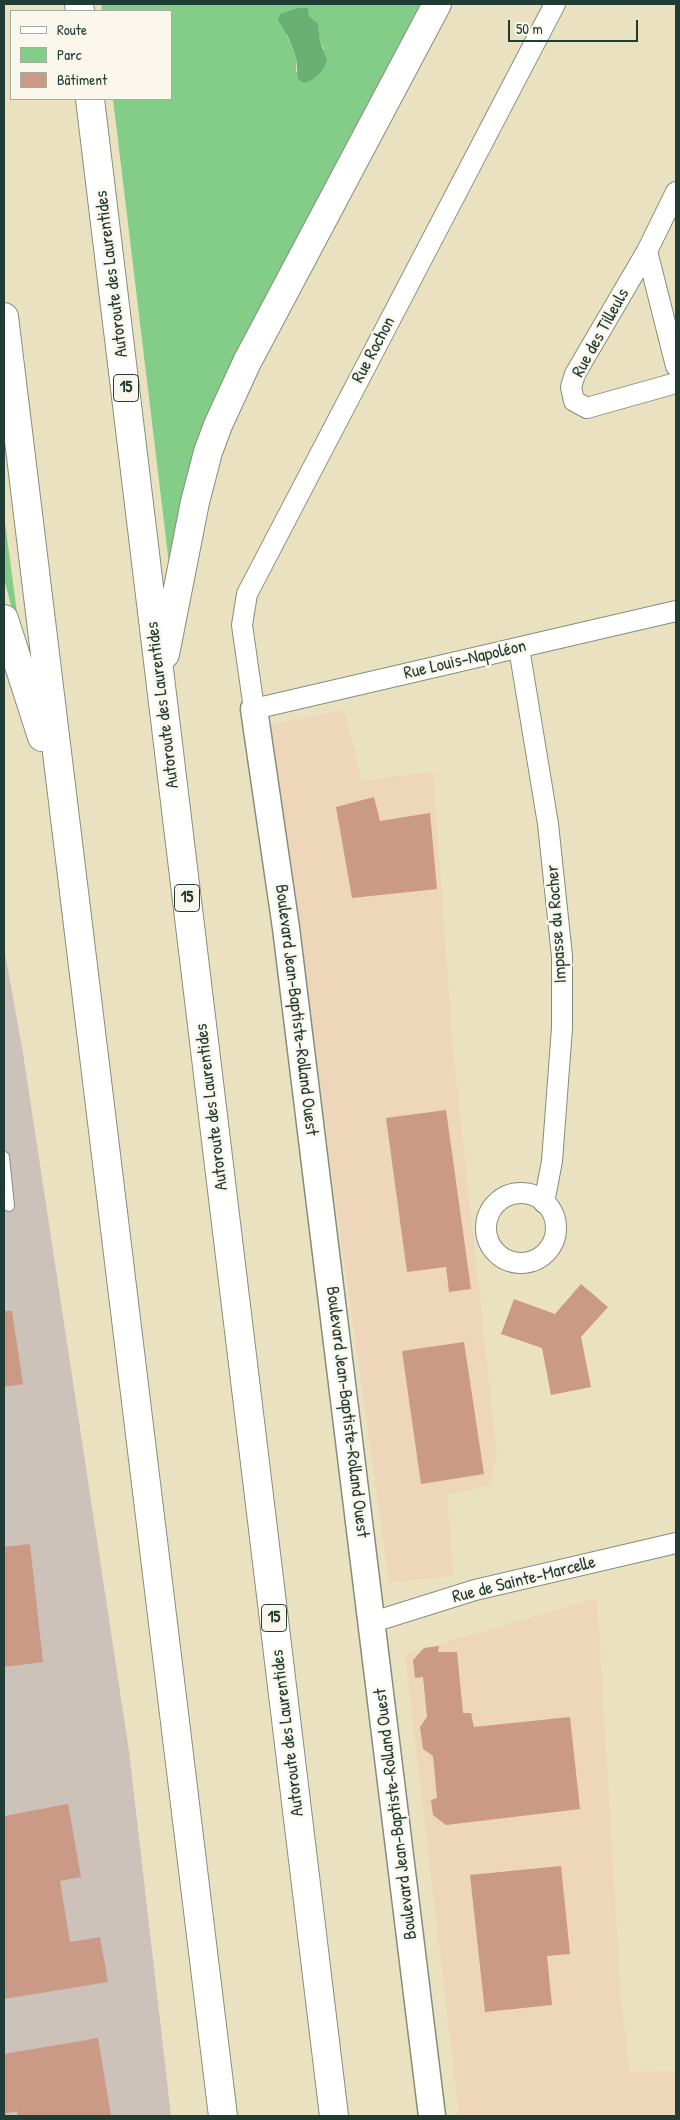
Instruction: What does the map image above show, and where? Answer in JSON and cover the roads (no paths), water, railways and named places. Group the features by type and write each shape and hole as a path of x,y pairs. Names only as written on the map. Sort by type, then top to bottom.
{"highway":[{"path":"160,677 195,502 208,452 218,425 247,362 437,4"},
{"name":"Autoroute des Laurentides","path":"90,100 334,2116"},
{"path":"4,317 223,2116"},
{"path":"4,619 62,795"}],"street":[{"name":"Rue Rochon","path":"254,709 242,625 247,594 555,4"},
{"path":"676,192 646,251 676,366"},
{"name":"Rue des Tilleuls","path":"646,251 575,374 571,387 574,401 587,408 676,383"},
{"name":"Rue Louis-Napoléon","path":"254,709 676,611"},
{"name":"Impasse du Rocher","path":"519,648 548,824 562,956 562,1028 554,1142 544,1203"},
{"name":"Boulevard Jean-Baptiste-Rolland Ouest","path":"254,709 286,928 373,1622 432,2116"},
{"name":"Rue de Sainte-Marcelle","path":"373,1622 475,1590 676,1543"}],"lane":[{"path":"4,1157 9,1206"}]}
